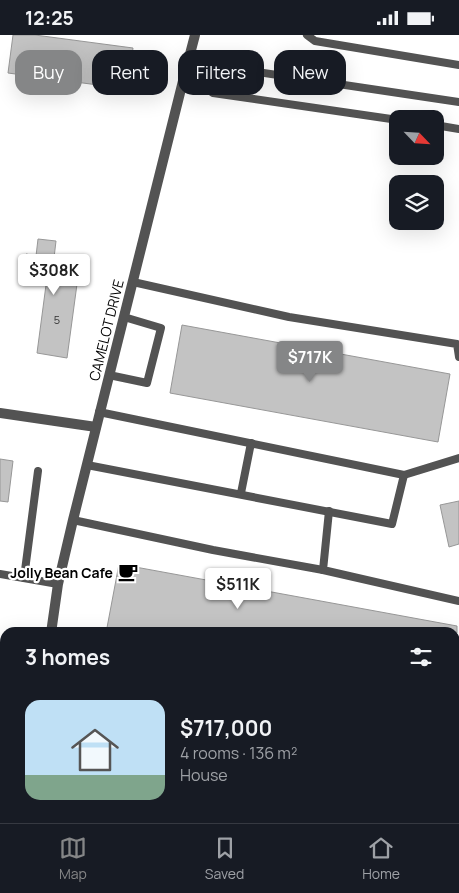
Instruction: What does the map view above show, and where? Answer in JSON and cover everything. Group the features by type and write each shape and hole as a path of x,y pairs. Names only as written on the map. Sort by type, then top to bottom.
{"street":[{"name":"CAMELOT DRIVE","path":"191,50 195,35"},
{"name":"CAMELOT DRIVE","path":"52,627 58,585 86,465 180,95"},
{"path":"0,413 96,427"}],"lane":[{"path":"307,35 316,41 459,65"},
{"path":"264,73 459,101"},
{"path":"227,95 389,119"},
{"path":"444,126 459,129"},
{"path":"133,282 289,317 457,343 459,357"},
{"path":"109,375 147,383 161,328 124,317"},
{"path":"99,412 404,475 459,458"},
{"path":"241,493 251,443"},
{"path":"86,465 241,493 392,524 404,475"},
{"path":"24,578 38,471"},
{"path":"323,570 330,511"},
{"path":"73,520 213,550 323,570 459,601"},
{"path":"0,574 58,585"}],"building":[{"path":"13,35 35,35 133,48 133,50 92,50 92,84 82,83 82,50 15,50 15,74 8,73"},
{"path":"38,239 56,241 54,258 80,262 67,358 37,353 46,285 22,282 26,254 36,256"},
{"path":"182,325 450,374 438,442 170,393"},
{"path":"0,459 13,461 8,502 0,501"},
{"path":"459,501 459,544 449,547 440,505"},
{"path":"119,564 457,626 457,627 107,627"}],"place":[{"name":"Jolly Bean Cafe","path":"128,572"}]}
